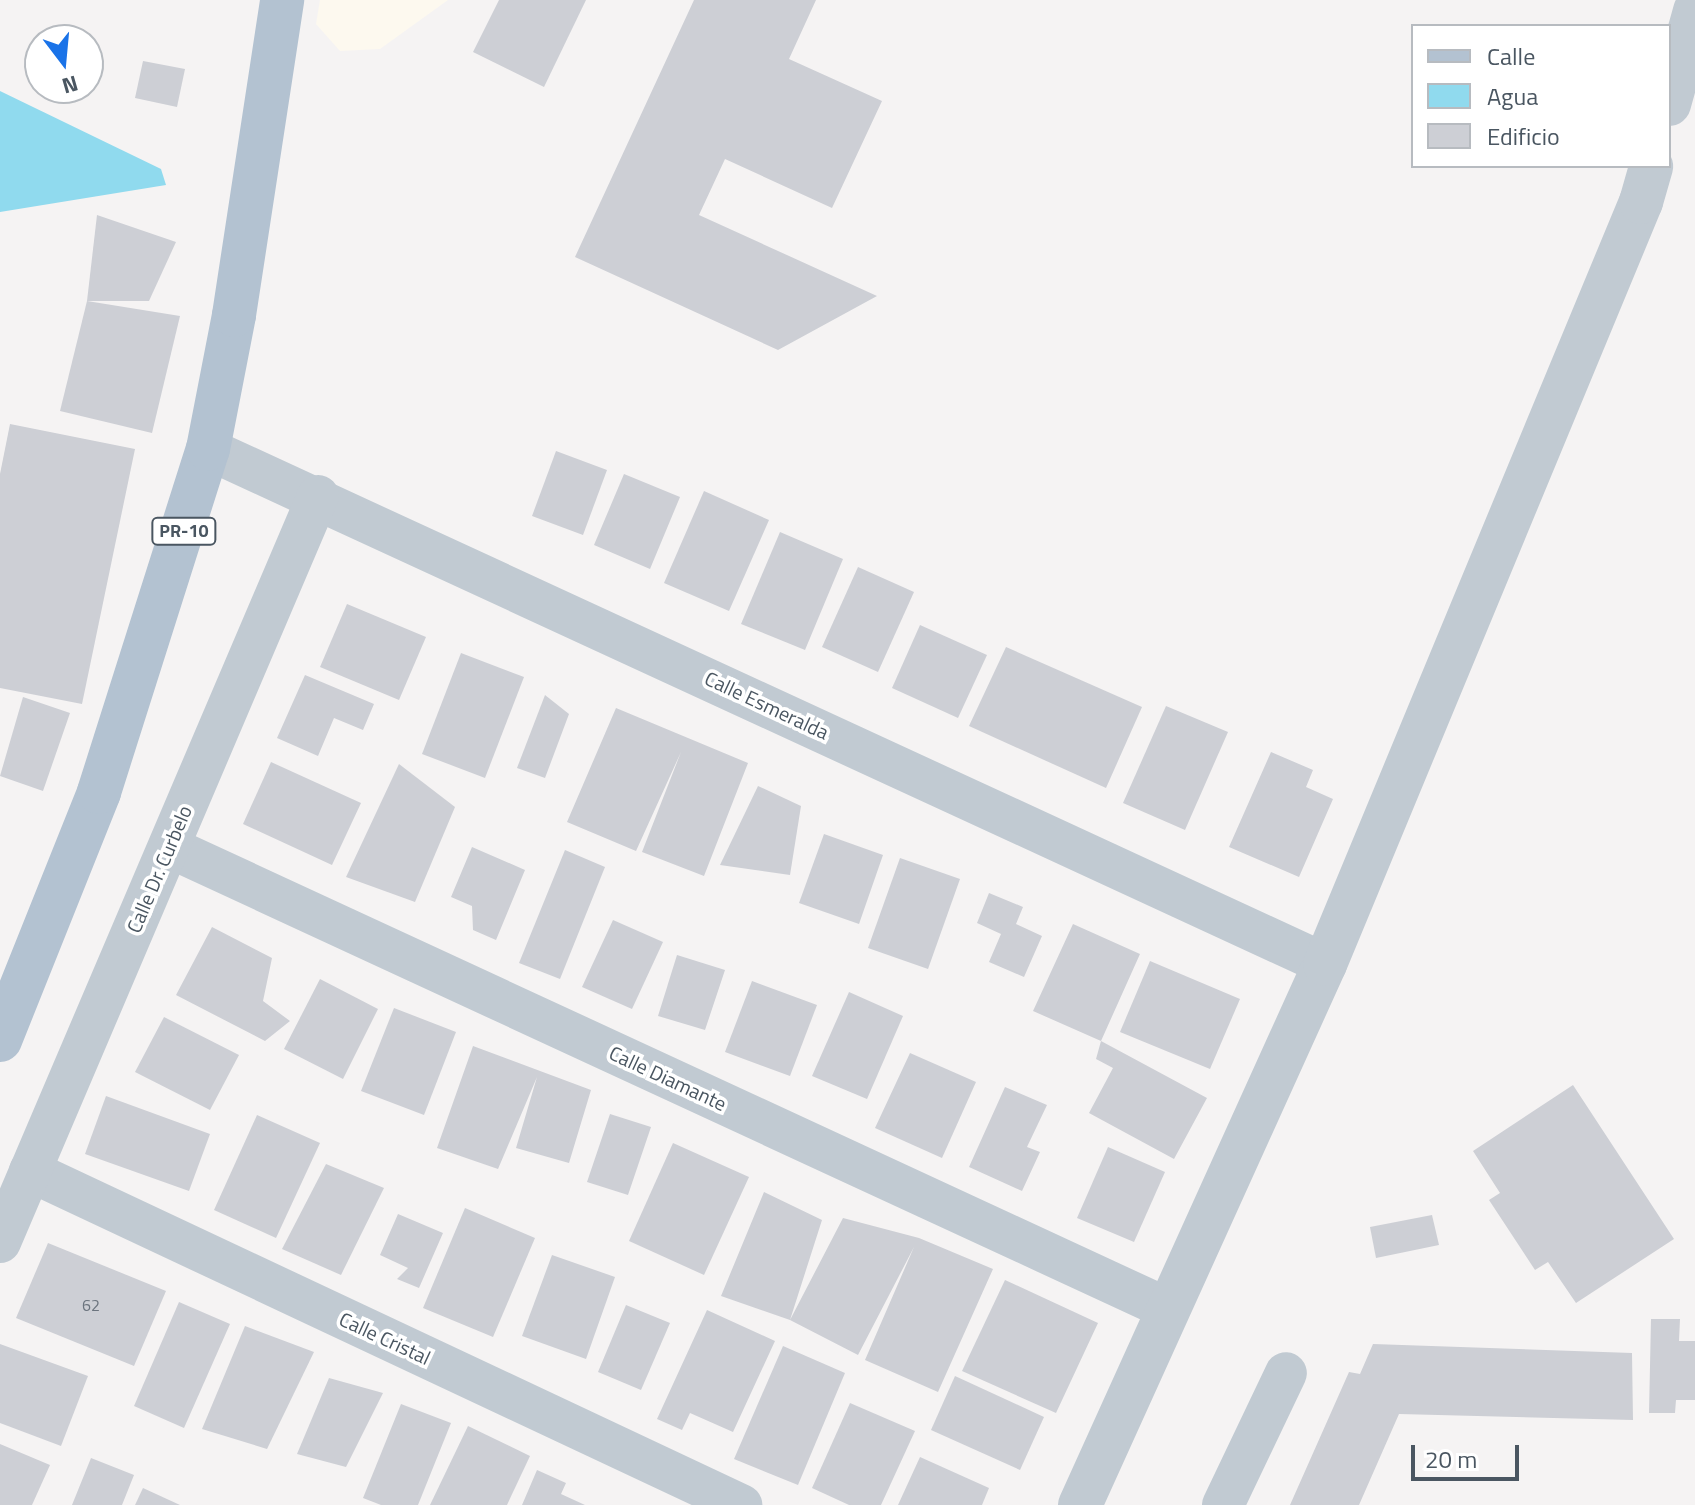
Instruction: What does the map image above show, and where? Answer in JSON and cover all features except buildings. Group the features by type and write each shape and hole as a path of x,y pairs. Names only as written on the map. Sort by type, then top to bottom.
{"main road":[{"name":"PR-10","path":"0,1040 99,792 208,449 234,315 282,0"}],"street":[{"path":"1671,97 1695,11"},
{"path":"1080,1505 1325,964 1641,202 1650,168"},
{"name":"Calle Esmeralda","path":"208,449 318,496 1325,964"},
{"name":"Calle Dr. Curbelo","path":"0,1242 318,496"},
{"name":"Calle Diamante","path":"169,847 1168,1309"},
{"name":"Calle Cristal","path":"30,1171 741,1505"},
{"path":"1223,1505 1286,1373"}],"shaded area":[{"path":"320,0 448,0 380,49 340,51 316,24"}],"water":[{"path":"0,91 161,169 166,185 0,212"}]}
